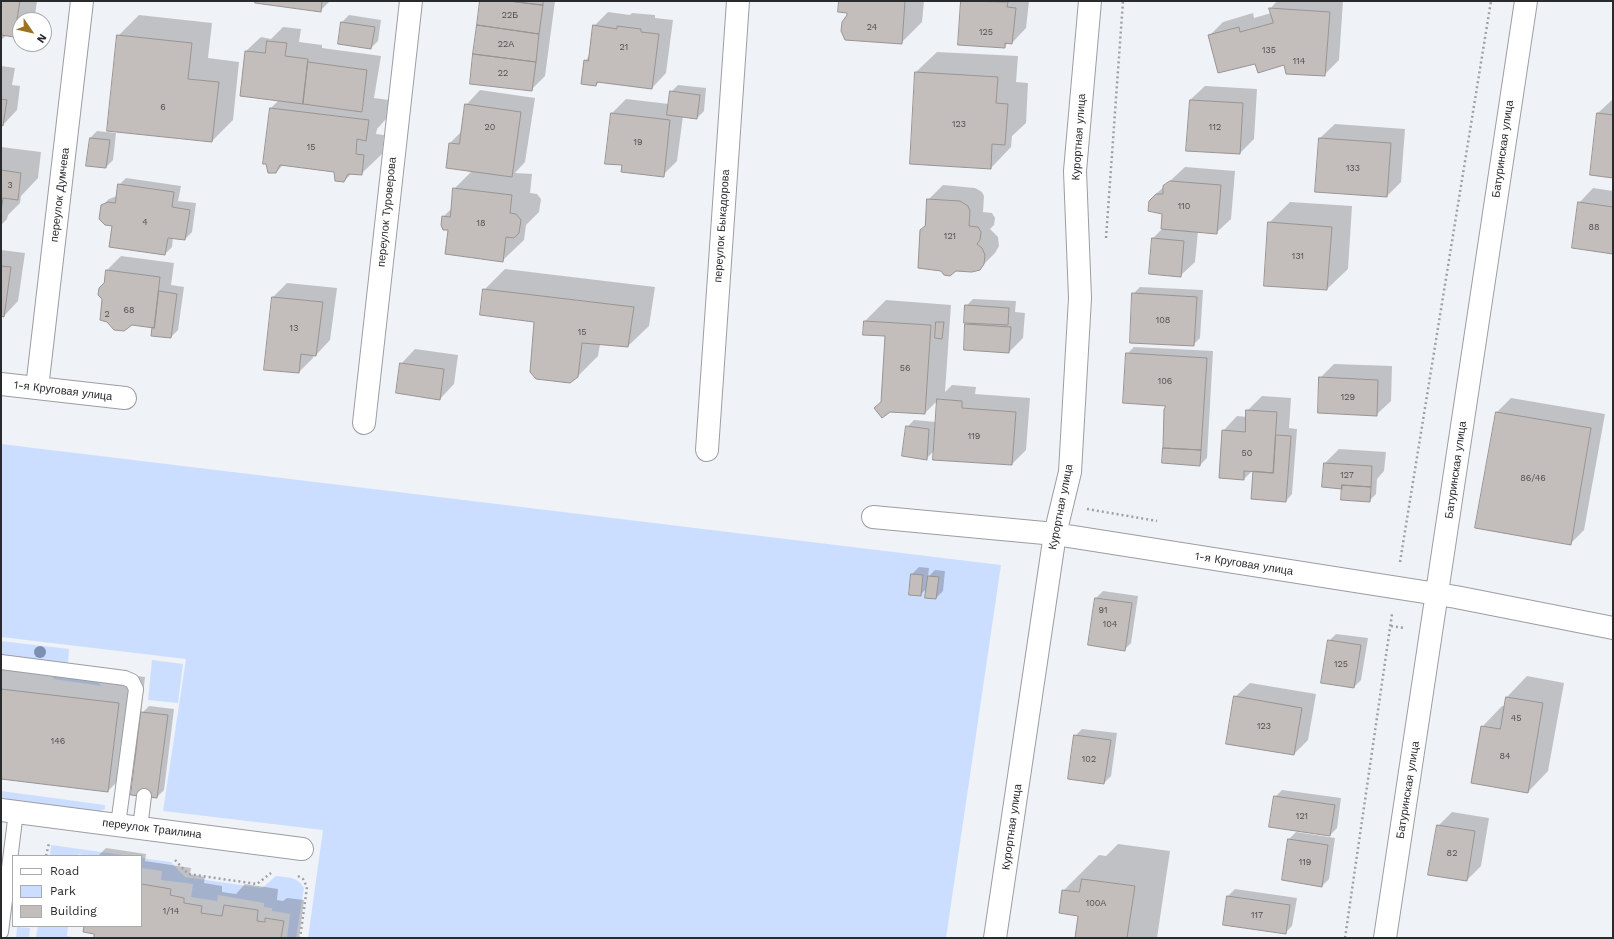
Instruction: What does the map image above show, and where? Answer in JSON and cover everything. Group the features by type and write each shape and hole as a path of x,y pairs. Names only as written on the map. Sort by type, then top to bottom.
{"street":[{"name":"переулок Думчева","path":"37,388 82,1"},
{"name":"переулок Туроверова","path":"364,423 410,1"},
{"name":"переулок Быкадорова","path":"707,450 738,1"},
{"name":"Курортная улица","path":"996,938 1055,534 1070,472 1080,298 1075,171 1090,1"},
{"name":"Батуринская улица","path":"1385,938 1526,1"},
{"name":"1-я Круговая улица","path":"1,384 125,398"},
{"name":"1-я Круговая улица","path":"874,517 1055,534 1437,594 1613,628"},
{"name":"переулок Траилина","path":"9,811 302,849"}],"lane":[{"path":"1,662 125,678 132,682 136,689 118,825"},
{"path":"140,828 144,796"},
{"path":"1,932 9,811"}],"path":[{"path":"1106,243 1123,1"},
{"path":"1392,562 1400,563 1491,1"},
{"path":"1087,501 1086,509 1158,521"},
{"path":"1345,938 1396,588"},
{"path":"46,855 49,842 53,842"},
{"path":"174,858 188,874 257,884 272,872"},
{"path":"295,875 303,880 307,887 300,938"}],"green space":[{"path":"1,444 1001,565 946,938 308,938 323,830 163,811 186,659 1,637"},
{"path":"1,641 69,649 68,663 1,655"},
{"path":"152,660 183,664 178,703 148,700"},
{"path":"54,676 96,681 102,686 53,679"},
{"path":"1,791 105,805 105,809 98,812 1,799"},
{"path":"51,845 123,855 78,854 50,855"},
{"path":"142,858 171,862 185,877 262,888 276,876 295,879 304,888 296,938 287,938 290,914 272,911 272,908 264,907 264,903 218,895 217,901 191,897 193,884 161,880 162,871 142,868"},
{"path":"17,927 30,928 29,938 16,938"},
{"path":"38,927 68,927 67,936 79,938 36,937"}],"building":[{"path":"1,1 20,1 18,12 12,12 12,37 1,35"},
{"path":"255,1 322,1 321,12 255,3"},
{"path":"480,1 509,1 543,5 539,34 477,25"},
{"path":"509,1 543,1 543,5"},
{"path":"839,1 905,1 902,44 845,40 841,31 842,22 847,13 838,12"},
{"path":"961,1 1008,2 1007,7 1016,8 1012,44 1005,43 1005,48 958,45"},
{"path":"1269,8 1330,12 1325,76 1286,74 1284,65 1258,73 1255,64 1218,73 1208,35 1239,27 1240,32 1273,23"},
{"path":"341,22 375,27 371,49 338,44"},
{"path":"477,25 539,34 536,62 473,54"},
{"path":"593,25 617,29 617,26 641,29 641,32 659,34 652,89 597,82 596,86 581,84 584,60 588,61"},
{"path":"117,35 192,43 188,79 219,82 212,142 107,131"},
{"path":"267,41 287,43 285,56 308,59 303,104 240,96 245,51 265,53"},
{"path":"473,54 536,62 532,91 470,84"},
{"path":"308,62 367,70 362,112 303,104"},
{"path":"915,72 998,77 996,103 1008,104 1005,145 992,144 991,169 910,164"},
{"path":"670,91 700,95 697,119 667,115"},
{"path":"1,99 7,100 3,126 1,125"},
{"path":"1190,100 1243,103 1240,154 1186,151"},
{"path":"465,104 521,112 512,177 446,168 449,143 459,144"},
{"path":"270,108 369,120 366,141 357,139 356,154 364,155 362,175 348,174 344,182 335,181 334,172 280,165 276,173 268,173 266,164 263,164"},
{"path":"611,113 670,120 664,177 621,172 622,165 605,164"},
{"path":"1597,113 1613,115 1613,178 1590,175"},
{"path":"90,138 110,140 106,168 86,166"},
{"path":"1319,138 1391,143 1387,197 1315,192"},
{"path":"1,170 21,173 18,200 3,198 1,211"},
{"path":"1170,181 1221,185 1217,234 1161,229 1162,214 1148,211 1149,201 1156,194 1163,194 1163,186"},
{"path":"118,184 174,192 172,207 190,210 185,240 168,238 165,255 109,247 112,226 105,225 99,219 101,205 108,202 115,203"},
{"path":"453,188 512,195 510,213 516,214 521,220 519,233 514,238 506,237 503,262 445,254 448,230 443,230 441,225 442,216 450,217"},
{"path":"927,199 960,201 968,206 970,211 969,226 978,227 981,232 980,240 977,244 982,248 985,255 984,264 980,270 972,272 956,271 950,276 944,275 941,271 918,268 920,230 925,226"},
{"path":"1578,202 1613,207 1613,254 1572,248"},
{"path":"1268,222 1332,227 1327,290 1264,286"},
{"path":"1152,238 1184,241 1181,277 1149,274"},
{"path":"1,266 11,267 4,317 1,316"},
{"path":"106,270 160,277 154,328 132,325 124,331 114,330 107,322 100,320 102,299 98,295 99,288 104,283"},
{"path":"483,289 634,307 628,347 582,343 578,377 570,383 536,379 530,372 534,322 480,315"},
{"path":"159,291 177,294 171,338 151,336 152,327 154,328"},
{"path":"1132,293 1197,297 1194,346 1130,343"},
{"path":"272,297 323,302 316,356 301,354 299,373 264,370"},
{"path":"965,305 1009,308 1008,325 964,323"},
{"path":"864,321 931,325 925,414 890,412 882,418 874,408 881,402 885,336 863,335"},
{"path":"936,322 944,322 942,339 935,338"},
{"path":"965,324 1011,327 1009,353 964,350"},
{"path":"1126,353 1207,358 1201,450 1163,448 1164,409 1166,406 1123,403"},
{"path":"400,363 444,369 440,400 396,393"},
{"path":"1319,377 1378,380 1377,416 1318,413"},
{"path":"937,399 962,401 962,408 1016,412 1012,465 933,460"},
{"path":"1246,410 1277,412 1273,473 1244,471 1244,480 1219,478 1222,430 1245,432"},
{"path":"1496,412 1591,428 1571,545 1475,528"},
{"path":"906,426 929,429 927,460 902,456"},
{"path":"1276,435 1291,436 1286,502 1251,499 1253,471 1273,473"},
{"path":"1163,448 1201,450 1200,466 1162,463"},
{"path":"1324,463 1372,466 1371,487 1342,485 1342,489 1322,487"},
{"path":"1342,485 1371,487 1370,502 1341,500"},
{"path":"911,574 923,575 921,596 909,595"},
{"path":"928,576 939,577 936,599 925,598"},
{"path":"1095,598 1132,603 1125,651 1088,645"},
{"path":"1328,640 1361,645 1354,688 1321,683"},
{"path":"1,689 119,703 108,792 1,779"},
{"path":"1234,696 1302,708 1294,755 1226,744"},
{"path":"1506,697 1543,703 1528,793 1471,783 1481,726 1500,729"},
{"path":"141,712 168,715 157,798 131,795"},
{"path":"1074,735 1111,740 1104,784 1068,779"},
{"path":"1274,796 1335,805 1330,836 1269,827"},
{"path":"1437,825 1475,831 1467,881 1428,875"},
{"path":"1288,839 1328,845 1322,887 1282,880"},
{"path":"1082,879 1135,886 1127,938 1075,938 1078,916 1059,913 1062,890 1079,892"},
{"path":"142,884 171,889 170,895 184,898 184,903 202,906 201,913 222,916 224,905 258,910 257,921 265,922 265,918 284,921 281,938 94,938 94,934 83,932 84,927 142,927"},
{"path":"1227,896 1290,905 1286,934 1223,925"}]}
